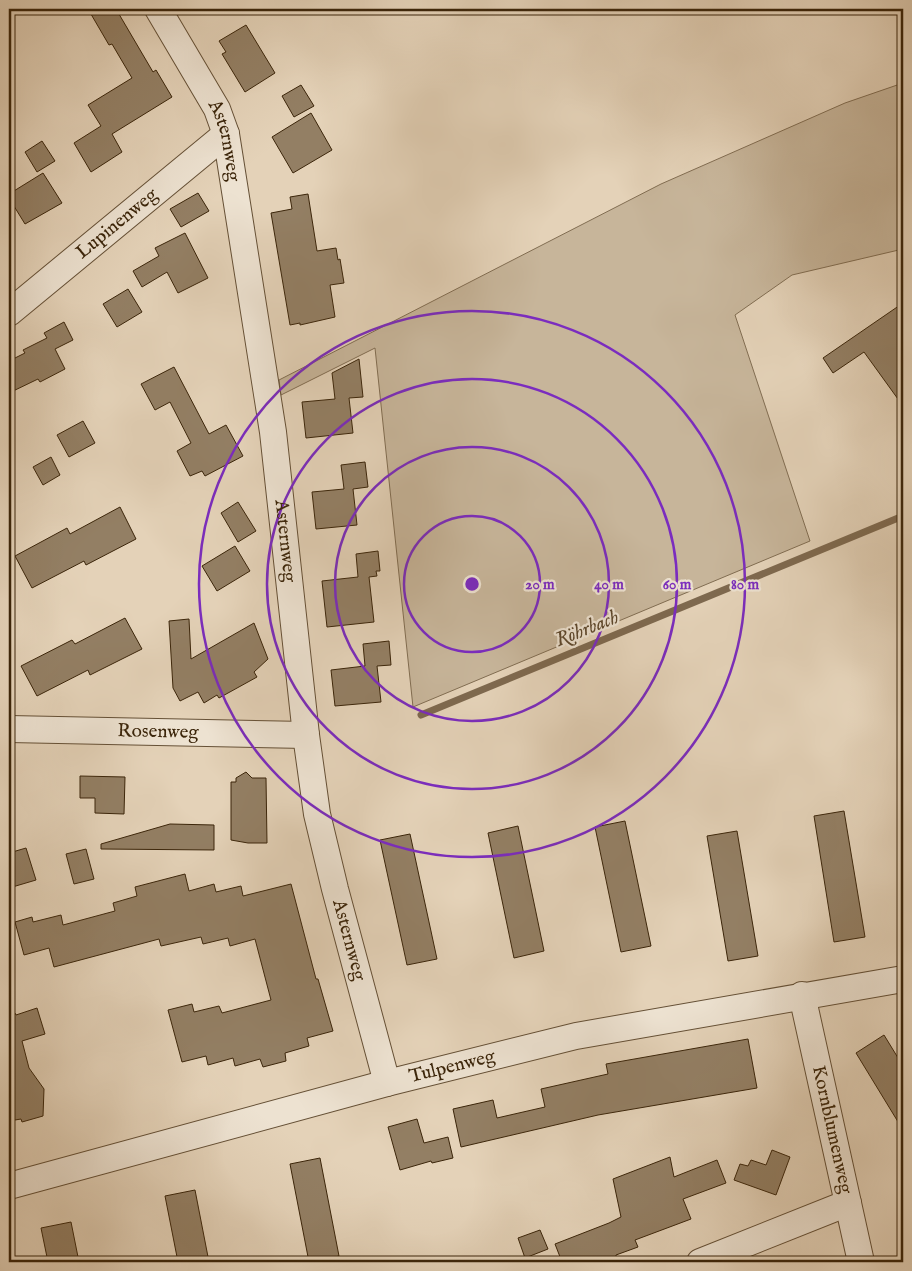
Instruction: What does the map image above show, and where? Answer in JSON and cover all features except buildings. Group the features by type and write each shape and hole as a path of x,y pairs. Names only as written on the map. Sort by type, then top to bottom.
{"street":[{"name":"Asternweg","path":"158,9 217,109 226,134 273,432 306,735 317,814 386,1083"},
{"name":"Lupinenweg","path":"9,313 226,134"},
{"name":"Rosenweg","path":"9,729 306,735"},
{"name":"Tulpenweg","path":"9,1186 386,1083 576,1036 903,979"},
{"name":"Kornblumenweg","path":"802,996 861,1262"},
{"path":"700,1262 848,1203"}],"shaded area":[{"path":"903,83 903,249 792,275 735,315 810,541 413,707 375,348 281,395 279,380 661,184 845,103"}],"waterway":[{"name":"Röhrbach","path":"421,715 903,516"}]}
